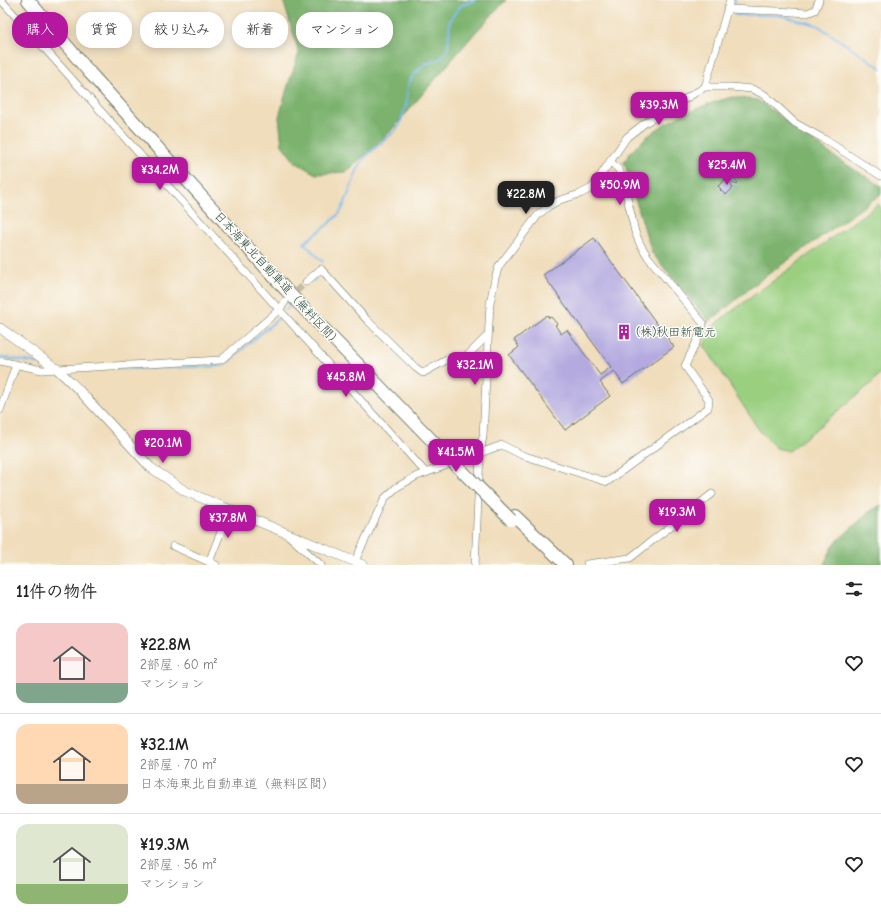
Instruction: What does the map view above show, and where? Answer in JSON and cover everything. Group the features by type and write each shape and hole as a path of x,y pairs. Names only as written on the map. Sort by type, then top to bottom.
{"highway":[{"name":"日本海東北自動車道（無料区間）","path":"28,0 90,73 286,290 513,518 556,565"},
{"name":"日本海東北自動車道（無料区間）","path":"38,0 230,219 447,453"},
{"name":"日本海東北自動車道（無料区間）","path":"513,518 566,565"}],"street":[{"path":"1,0 426,473"},
{"path":"705,87 730,0"},
{"path":"728,9 808,13 815,10 819,0"},
{"path":"475,565 480,454 483,436 487,336 490,304 499,266 538,216 549,206 560,200 580,194 592,188 627,137 645,123 705,87 752,89 765,95 795,123 824,139 881,176"},
{"path":"0,328 56,369 77,388 150,467 185,491 359,563 385,498 397,487 417,476 502,445 522,455 607,482 708,408 709,400 686,366 703,328 703,323 648,257 640,244 635,232 624,184 619,170 610,161"},
{"path":"306,282 321,270 367,320 423,373 450,358 463,358 487,336"},
{"path":"0,362 42,370 221,360 280,309 285,302"},
{"path":"0,410 16,365"},
{"path":"587,564 630,558 712,494"},
{"path":"209,562 230,509"},
{"path":"288,534 321,565"},
{"path":"173,546 216,565"}],"green space":[{"path":"283,0 506,0 475,33 389,133 346,172 316,174 295,162 282,145 279,117 299,53 297,48 393,48 393,12 296,12 296,43 288,12 287,12"},
{"path":"732,97 758,100 836,158 881,186 881,194 759,281 709,322 652,253 624,162 645,138 672,120 702,106"},
{"path":"878,204 881,207 881,371 873,382 789,451 776,448 759,430 704,345 716,323"},
{"path":"881,505 881,565 826,565 825,562 834,544 869,512"}],"building":[{"path":"732,176 738,183 736,185 734,183 731,185 733,188 726,195 718,186 726,179 729,183 732,180 730,178"},
{"name":"(株)秋田新電元","path":"594,238 674,347 623,384 614,371 600,382 610,396 565,430 509,355 519,347 514,340 547,315 557,324 555,325 561,334 567,330 600,375 611,367 543,275"}],"waterway":[{"path":"323,262 304,243 340,213 357,171 364,158 396,130 400,124 406,106 408,85 413,75 427,63 438,60 443,56 448,49 450,20 462,5 475,0"},
{"path":"734,15 779,15 817,25 881,68"},
{"path":"313,281 317,277"},
{"path":"286,310 293,303"},
{"path":"116,369 223,366 279,318"},
{"path":"0,357 44,364"}],"tunnel":[{"path":"289,298 306,282"}],"place":[{"name":"(株)秋田新電元","path":"624,332"}]}
